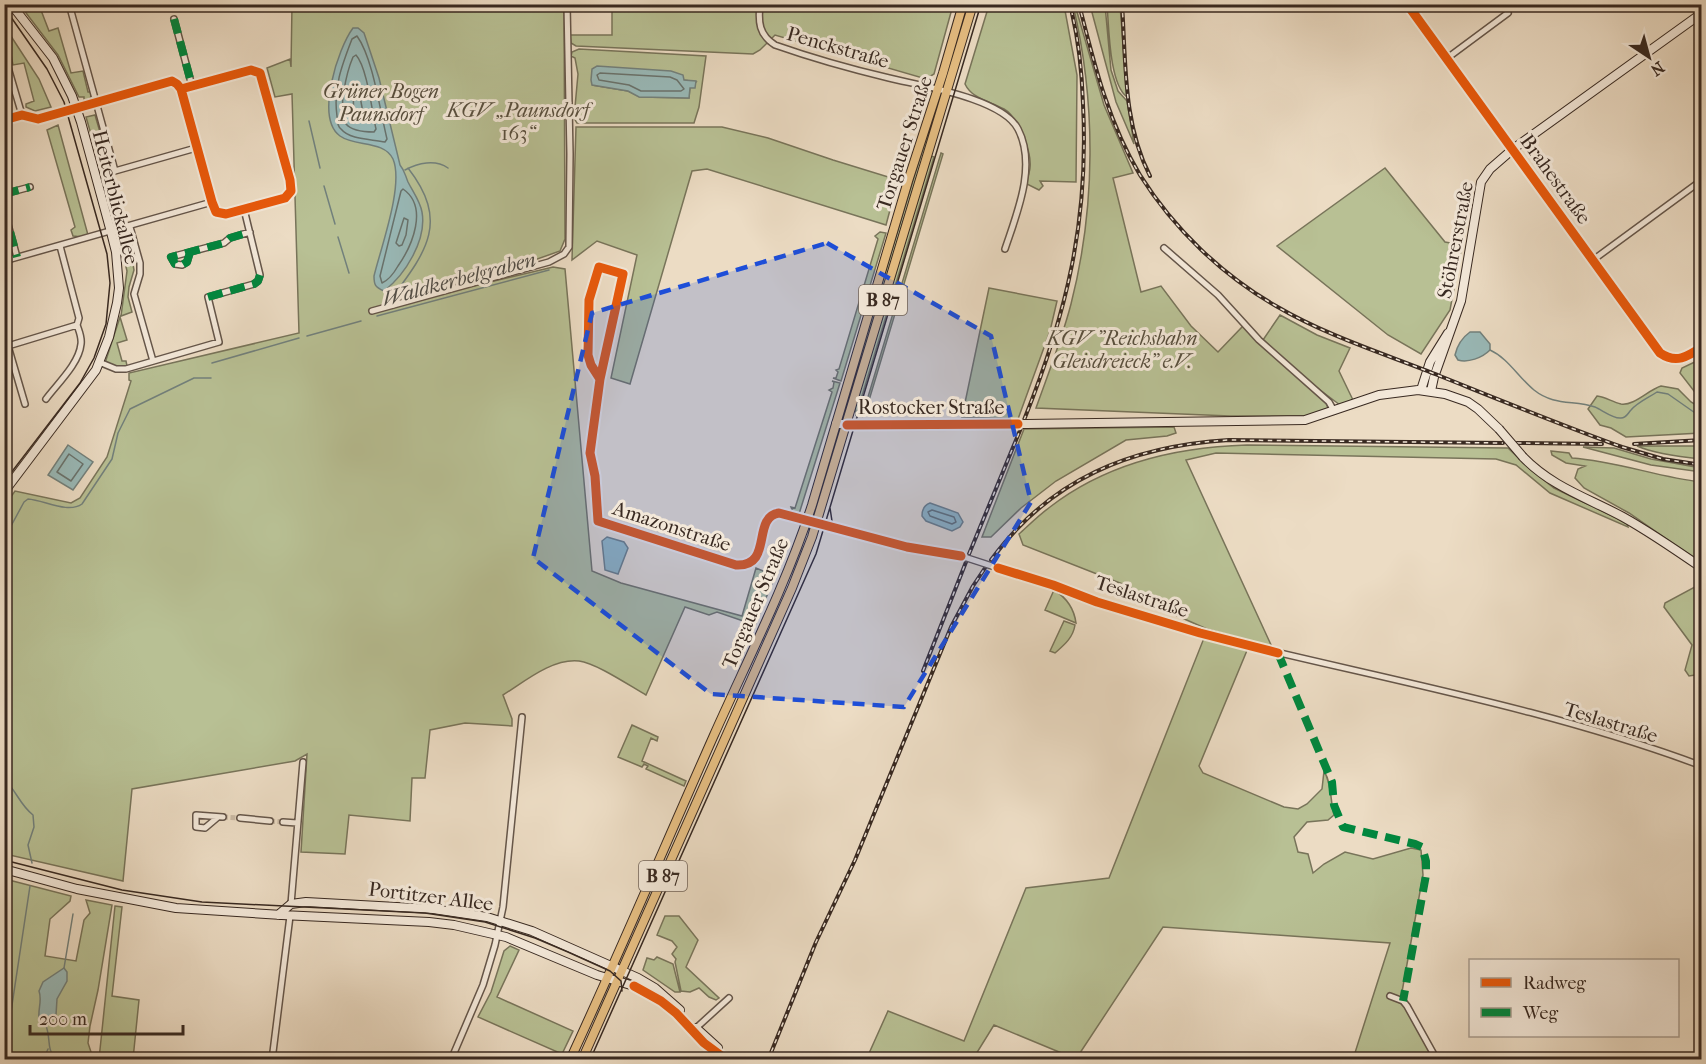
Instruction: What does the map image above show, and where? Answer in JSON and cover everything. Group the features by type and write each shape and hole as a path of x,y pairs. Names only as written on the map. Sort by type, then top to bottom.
{"main road":[{"name":"Heiterblickallee","path":"4,492 86,383 99,362 112,328 119,288 117,259 111,232 76,108 53,58 11,4"},
{"name":"Torgauer Straße","path":"582,1059 792,588 817,522 847,425 942,90 963,4"},
{"name":"Torgauer Straße","path":"570,1059 783,585 808,520 908,181 973,4"},
{"name":"Brahestraße","path":"1407,4 1660,352 1673,359 1686,357 1701,347"},
{"name":"Stöhrerstraße","path":"1431,391 1461,301 1481,182 1490,169 1513,149 1701,13"},
{"name":"Stöhrerstraße","path":"1421,390 1430,362 1451,330"},
{"name":"Rostocker Straße","path":"836,424 1305,420 1379,395 1431,391 1468,402 1490,418 1523,458 1556,485 1622,517 1701,568"},
{"name":"Portitzer Allee","path":"4,869 87,891 176,908 429,922 497,935 520,942 607,978 634,986 662,1001 695,1029"},
{"name":"Portitzer Allee","path":"291,904 310,902 423,908 500,921 532,931 613,966 655,988 695,1029"},
{"path":"278,915 291,904"},
{"path":"695,1029 729,1059"}],"street":[{"name":"Heiterblickallee","path":"69,4 115,171 196,148"},
{"path":"239,4 245,4"},
{"path":"372,311 549,262 564,254 569,247 567,4"},
{"name":"Penckstraße","path":"760,4 761,31 775,45 879,76 942,90 997,110 1013,122 1019,131 1025,155 1024,187 1005,249"},
{"path":"1446,59 1508,13"},
{"path":"174,19 192,86"},
{"path":"4,54 22,115"},
{"path":"4,120 22,115 38,119 172,81 181,89 216,212 226,214 285,198 291,191 287,170 260,73 251,70 181,89"},
{"path":"1593,260 1701,180"},
{"path":"4,194 30,187"},
{"path":"4,261 212,202"},
{"path":"99,362 116,369 126,369 219,342 208,297 254,284 260,275 244,209"},
{"path":"4,210 17,257"},
{"name":"Heiterblickallee","path":"130,227 140,263 140,274 134,294 153,361"},
{"path":"190,252 224,243 230,238 250,232"},
{"path":"46,399 67,371 78,352 81,341 77,325 78,312 60,246"},
{"path":"1164,248 1218,295 1259,340 1329,402 1334,411"},
{"path":"599,267 623,274 600,379 588,355 589,300 599,267"},
{"path":"25,404 8,346 77,325"},
{"name":"Amazonstraße","path":"600,379 590,453 595,476 598,522 724,562 745,565 753,561 758,554 768,519 773,514 788,514 817,522"},
{"name":"Teslastraße","path":"817,522 907,547 961,556 1211,637 1461,696 1587,729 1701,766"},
{"path":"450,1059 483,985 500,921 521,772 522,717"},
{"path":"291,904 303,762"},
{"path":"240,818 270,821"},
{"path":"283,822 297,823"},
{"path":"272,1059 290,916"},
{"path":"1390,996 1403,1001 1407,1006 1437,1059"},
{"path":"695,1029 729,998"}],"highlighted area":[{"path":"827,243 991,336 1031,502 904,707 711,694 533,558 592,313"}],"green space":[{"path":"20,5 39,5 49,31 58,28 71,73 83,71 88,92 92,92 90,99 84,102 84,97 79,97 58,55"},
{"path":"292,5 564,5 565,239 560,251 435,295 553,267 565,269 592,571 621,583 742,616 756,568 775,576 755,625 717,612 709,615 685,607 646,695 594,666 579,661 569,661 539,672 503,695 512,719 512,726 465,723 430,730 425,778 412,778 410,821 349,815 345,854 301,852 307,754 295,761 132,789 123,881 5,854 5,505 15,491 71,503 80,498 107,457 131,381 129,373 299,333 292,94 275,97 267,68 290,59 291,67"},
{"path":"612,5 953,5 934,74 926,79 775,35 753,54 576,46 571,43 570,35 612,35"},
{"path":"989,5 1064,5 1077,75 1076,182 1040,181 1043,186 1039,190 1027,184 1030,168 1029,153 1019,127 1004,109 972,93 965,84"},
{"name":"KGV \"Reichsbahn Gleisdreieck\" e.V.","path":"1073,5 1075,5 1104,105 1133,173 1113,178 1141,292 1161,286 1191,326 1218,352 1244,325 1326,403 1327,410 1306,416 1230,416 1036,408 1071,304 1085,230 1089,192 1089,116 1086,79"},
{"path":"1090,5 1105,5 1111,70 1118,91 1127,101 1134,144 1116,102"},
{"path":"1107,5 1120,5 1127,97 1121,90 1113,68"},
{"path":"5,27 39,79 51,107 35,111 26,107 26,104 34,101 24,63 13,65 11,55 8,55 5,44"},
{"path":"579,49 706,56 699,107 694,123 577,123 574,118 578,74 575,58 571,56 572,52","holes":["684,80 696,82 690,87 689,98 640,97 628,91 592,85"]},
{"path":"936,105 917,182 846,416 863,345"},
{"path":"95,115 113,181 104,179 86,117"},
{"path":"58,125 88,235 83,237 73,236 71,230 75,227 47,130"},
{"path":"576,127 722,127 768,138 898,180 886,225 707,169 692,171 630,384 611,378 637,255 597,241 572,260"},
{"path":"941,153 943,154 867,407 862,417"},
{"path":"931,156 934,157 856,416 855,406"},
{"path":"1385,168 1445,242 1462,245 1450,310 1421,354 1388,335 1277,246"},
{"path":"880,232 886,233 841,381 833,378 836,378 838,372 836,370 839,369 878,239 875,236"},
{"path":"125,237 128,238 134,270 128,297 132,312 121,316 127,271 120,242"},
{"path":"989,288 1057,301 1050,331 1018,419 962,417"},
{"path":"1280,315 1317,335 1350,348 1339,371 1353,400 1340,405 1312,384 1263,340"},
{"path":"120,317 127,340 117,343 122,361 126,361 127,366 117,368 105,363"},
{"path":"1701,359 1701,400 1680,373 1682,368"},
{"path":"832,381 840,383 799,514 793,512 791,507 795,508 832,392 829,390 833,388 834,382"},
{"path":"1661,386 1678,389 1701,408 1701,433 1626,437 1611,428 1600,425 1588,409 1597,396 1626,404"},
{"path":"1174,427 1176,433 1167,436 1126,440 1056,481 1021,508 991,537 982,537 1024,429"},
{"path":"1221,446 1508,448 1554,488 1627,523 1628,527 1550,493 1516,465 1496,459 1216,453 1186,460 1272,647 1207,629 1155,606 1130,587 1023,545 1019,534 1046,510 1095,479 1144,460 1169,454"},
{"path":"1637,446 1701,446 1701,459 1660,453"},
{"path":"1583,447 1614,448 1651,459 1701,468 1701,472 1651,465"},
{"path":"1551,451 1569,453 1572,458 1605,462 1701,482 1701,563 1629,513 1584,488 1575,478 1578,469 1585,466 1566,463 1552,455"},
{"path":"1700,581 1701,674 1689,676 1685,670 1692,645 1664,607 1665,603 1695,587"},
{"path":"1054,590 1069,604 1076,623 1045,610"},
{"path":"1064,621 1075,625 1074,630 1068,641 1055,653 1050,651"},
{"path":"1204,638 1248,648 1199,766 1203,773 1284,807 1298,809 1307,804 1322,789 1324,771 1330,787 1334,815 1328,820 1307,822 1294,837 1298,852 1308,854 1313,873 1345,852 1373,859 1411,848 1421,850 1423,875 1400,1003 1406,1008 1434,1059 1353,1059 1390,943 1163,927 1076,1059 994,1025 973,1059 866,1060 888,1011 964,1041 1026,888 1109,878"},
{"path":"632,725 658,737 657,741 651,738 642,761 686,781 684,786 646,769 648,766 644,764 642,767 618,757"},
{"path":"5,879 71,896 70,901 50,919 45,956 76,961 84,920 90,913 86,900 112,905 90,1026 88,1043 91,1059 4,1059"},
{"path":"115,906 122,907 112,996 139,1000 133,1059 99,1059"},
{"path":"665,916 679,916 698,940 686,967 719,998 716,1000 699,988 690,992 681,991 676,959 672,954 677,947 672,941 657,935"},
{"path":"510,946 519,950 497,997 573,1031 562,1054 478,1017 491,992 504,951"},
{"path":"657,957 673,964 680,992 675,992 643,970 647,958 654,960"}],"water":[{"path":"353,28 358,28 364,33 379,78 400,165 422,212 421,234 413,256 400,276 384,291 374,282 374,276 394,200 396,170 393,159 383,149 353,142 340,136 333,127 329,114 331,83 341,51"},
{"path":"597,66 671,71 683,75 684,80 696,81 695,88 690,88 689,98 639,97 628,91 592,85 592,69"},
{"path":"1470,332 1480,332 1490,344 1490,350 1475,359 1458,360 1455,355 1457,348"},
{"path":"68,445 93,462 73,490 48,475"},
{"path":"930,503 958,513 963,522 960,527 952,531 926,521 922,516 922,511"},
{"path":"607,537 624,542 628,548 618,574 605,570 602,541"},
{"path":"64,968 67,972 67,981 57,999 56,1015 46,1026 40,1023 39,1019 39,991 43,982"}],"waterway":[{"path":"309,121 320,168"},
{"path":"405,170 426,163 443,165 448,168"},
{"path":"391,299 423,251 430,221 428,205 421,187 408,168"},
{"path":"324,186 335,224"},
{"path":"338,237 349,273"},
{"name":"Waldkerbelgraben","path":"377,316 549,270"},
{"name":"Waldkerbelgraben","path":"307,336 361,321"},
{"name":"Waldkerbelgraben","path":"212,363 299,338"},
{"path":"1490,350 1508,363 1534,390 1556,401 1595,407 1614,417 1622,418 1657,392 1668,394 1698,415 1702,415"},
{"name":"Waldkerbelgraben","path":"4,539 24,502 28,499 70,508 82,504 112,459 118,433 130,409 194,378 211,378"},
{"path":"4,779 33,815 34,827 28,845 32,863"},
{"path":"4,1058 30,886"},
{"path":"64,968 73,914"},
{"path":"46,1026 51,1052 56,1060"},
{"path":"43,1060 48,1049"}],"tunnel":[{"path":"223,817 240,818"},
{"path":"270,821 283,822"}],"tram line":[{"path":"590,1060 816,554 981,4"},
{"path":"4,7 47,69 64,102 107,254 110,283 106,324 94,358 80,383 4,482"},
{"path":"830,508 832,521 842,531 906,548 954,557 1029,579 1102,605 1227,642"},
{"path":"4,860 122,890 202,902 425,913 485,922 535,938 610,971 621,981 622,991"}],"railway":[{"path":"1079,4 1096,70 1111,113 1140,175 1153,195 1184,232 1200,249 1237,280 1295,317 1356,344 1622,447 1663,459 1702,465"},
{"path":"1122,4 1130,114 1141,156 1150,176"},
{"path":"1024,420 1063,304 1078,227 1084,146 1083,104 1080,58 1072,13"},
{"path":"969,554 1021,428"},
{"path":"991,560 1014,532 1039,508 1066,488 1126,459 1159,450 1229,440 1503,443"},
{"path":"1634,444 1702,440"},
{"path":"1517,443 1602,444"},
{"path":"923,671 966,562"},
{"path":"768,1060 816,942 855,860 951,627 985,568"}],"marked path":[{"path":"174,19 192,86"},
{"path":"4,194 30,187"},
{"path":"4,210 17,257"},
{"path":"190,252 187,262 182,265 175,264 171,257 224,243 230,238 250,232"},
{"path":"208,297 254,284 260,275"},
{"path":"1278,653 1332,782 1334,805 1343,827 1422,847 1426,861 1426,875 1403,1001"}],"cycle path":[{"path":"1407,4 1660,353 1676,359 1702,347"},
{"path":"4,120 22,115 38,119 172,81 181,89 251,70 260,73 290,180 291,191 285,198 226,214 216,212 181,89"},
{"path":"600,379 588,355 589,300 599,267 623,274 600,379 590,453 595,476 598,521 736,565 748,564 755,558 766,523 771,516 779,513 907,547 961,556"},
{"path":"847,425 1018,424"},
{"path":"998,568 1097,602 1200,633 1278,653"},
{"path":"634,986 661,1001 676,1013 704,1043 727,1060"}],"park label":[{"name":"Grüner Bogen Paunsdorf","path":"381,102"},
{"name":"KGV „Paunsdorf 163“","path":"518,122"}]}
